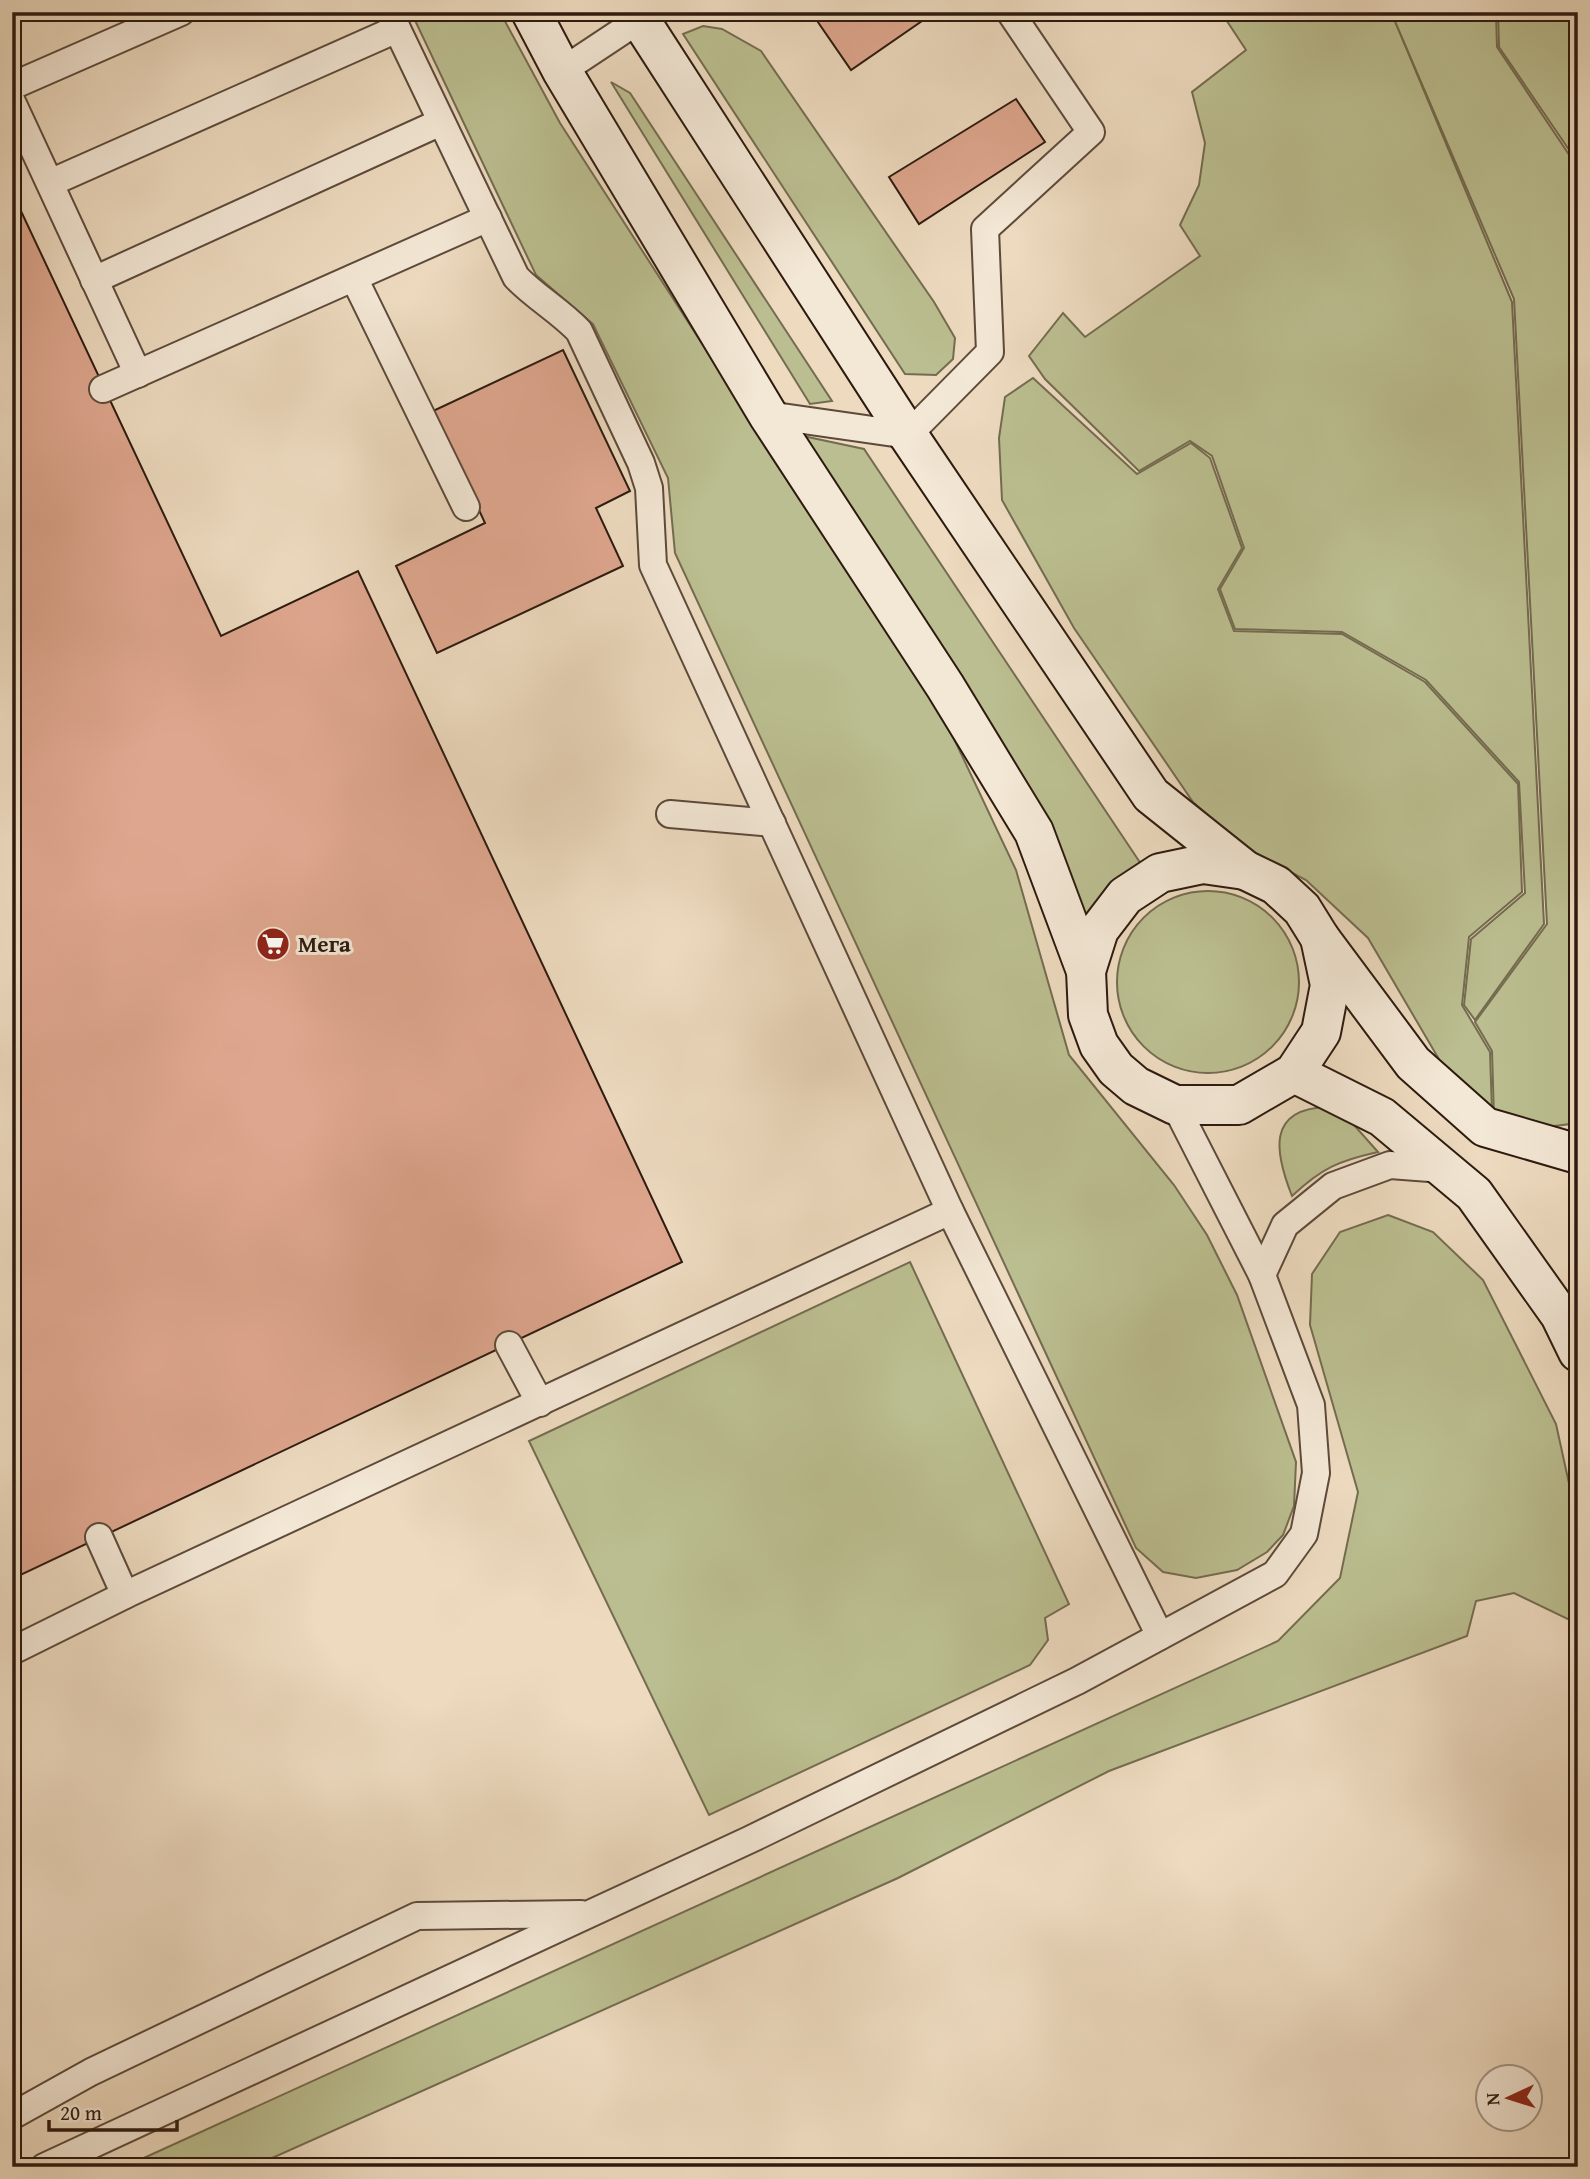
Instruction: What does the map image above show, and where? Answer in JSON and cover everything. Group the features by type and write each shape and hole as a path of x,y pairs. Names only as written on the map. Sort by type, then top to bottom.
{"main road":[{"path":"531,12 562,71 768,415 945,686 1034,832 1086,971 1088,1015 1099,1045 1116,1069 1136,1086 1175,1105 1239,1105 1294,1073 1321,1032 1329,985 1320,938"},
{"path":"642,15 908,435 1151,795 1245,870 1276,885 1302,909 1320,938 1413,1063 1485,1127 1578,1154"},
{"path":"1086,971 1098,930 1125,896 1160,873 1203,864 1245,870"},
{"path":"1294,1073 1382,1117 1474,1195 1560,1315 1578,1352"}],"lane":[{"path":"12,86 181,12"},
{"path":"768,415 908,435 990,352 985,229 1091,132 1010,12"},
{"path":"562,71 642,15"},
{"path":"50,183 393,21 516,276 532,294 562,313 579,331 635,451 649,488 653,565 950,1211 1160,1636"},
{"path":"12,102 138,374"},
{"path":"94,280 442,122"},
{"path":"103,389 488,218"},
{"path":"354,278 466,507"},
{"path":"670,814 772,823"},
{"path":"44,2167 590,1914 1076,1681 1275,1574 1304,1534 1316,1474 1311,1405 1262,1275 1175,1105"},
{"path":"1262,1275 1285,1225 1333,1186 1390,1165 1443,1169"},
{"path":"12,1651 125,1595 950,1211"},
{"path":"509,1345 540,1403"},
{"path":"99,1537 125,1595"},
{"path":"12,2116 95,2070 417,1916 590,1914"}],"green space":[{"path":"411,12 500,12 560,123 947,724 1016,870 1069,1055 1174,1185 1207,1235 1237,1295 1296,1462 1294,1506 1283,1535 1267,1552 1237,1570 1196,1578 1163,1572 1136,1548 675,553 668,478 593,324 536,275"},
{"path":"1221,12 1389,12 1512,302 1544,924 1475,1020 1464,1005 1471,939 1525,893 1519,782 1426,680 1342,632 1235,629 1220,589 1244,548 1212,456 1190,441 1139,471 1045,379 1029,356 1063,313 1085,337 1200,256 1180,225 1199,185 1205,143 1192,92 1246,50"},
{"path":"1391,12 1496,12 1497,47 1578,168 1578,1123 1531,1129 1494,1117 1492,1051 1475,1022 1547,924 1514,299"},
{"path":"1498,12 1578,12 1578,163 1499,47"},
{"path":"703,26 722,29 761,51 934,302 955,338 953,359 936,375 905,374 683,34"},
{"path":"611,82 630,93 832,401 810,404"},
{"path":"1033,378 1137,474 1191,443 1210,458 1242,548 1218,589 1234,631 1342,634 1425,682 1518,784 1522,892 1469,937 1462,1005 1490,1052 1492,1111 1440,1061 1368,938 1306,880 1243,847 1193,802 1074,628 1002,500 999,438 1005,397"},
{"path":"803,436 864,449 1147,873 1113,887 1084,916"},
{"path":"1208,891 1226,892 1243,898 1273,917 1292,947 1298,964 1298,1000 1292,1017 1273,1047 1243,1066 1226,1072 1208,1073 1190,1072 1173,1066 1143,1047 1124,1017 1118,1000 1117,982 1118,964 1124,947 1143,917 1173,898 1190,892"},
{"path":"1327,1107 1354,1125 1378,1152 1331,1167 1292,1196 1282,1164 1280,1136 1293,1116 1307,1110"},
{"path":"1388,1215 1433,1232 1483,1280 1556,1424 1570,1488 1578,1504 1578,1624 1514,1593 1476,1601 1467,1636 1109,1771 898,1878 252,2167 124,2167 1278,1641 1340,1578 1358,1492 1310,1325 1312,1274 1340,1232"},
{"path":"910,1262 1069,1604 1045,1618 1048,1640 1030,1665 709,1815 529,1441"}],"building":[{"path":"811,12 935,12 851,70"},
{"path":"1016,99 1045,142 919,224 889,177"},
{"name":"Мега","path":"12,192 221,636 358,571 682,1262 12,1579"},
{"path":"563,350 630,491 596,508 623,566 437,653 396,566 485,523 433,411"}],"place":[{"name":"Мега","path":"273,944"}]}
